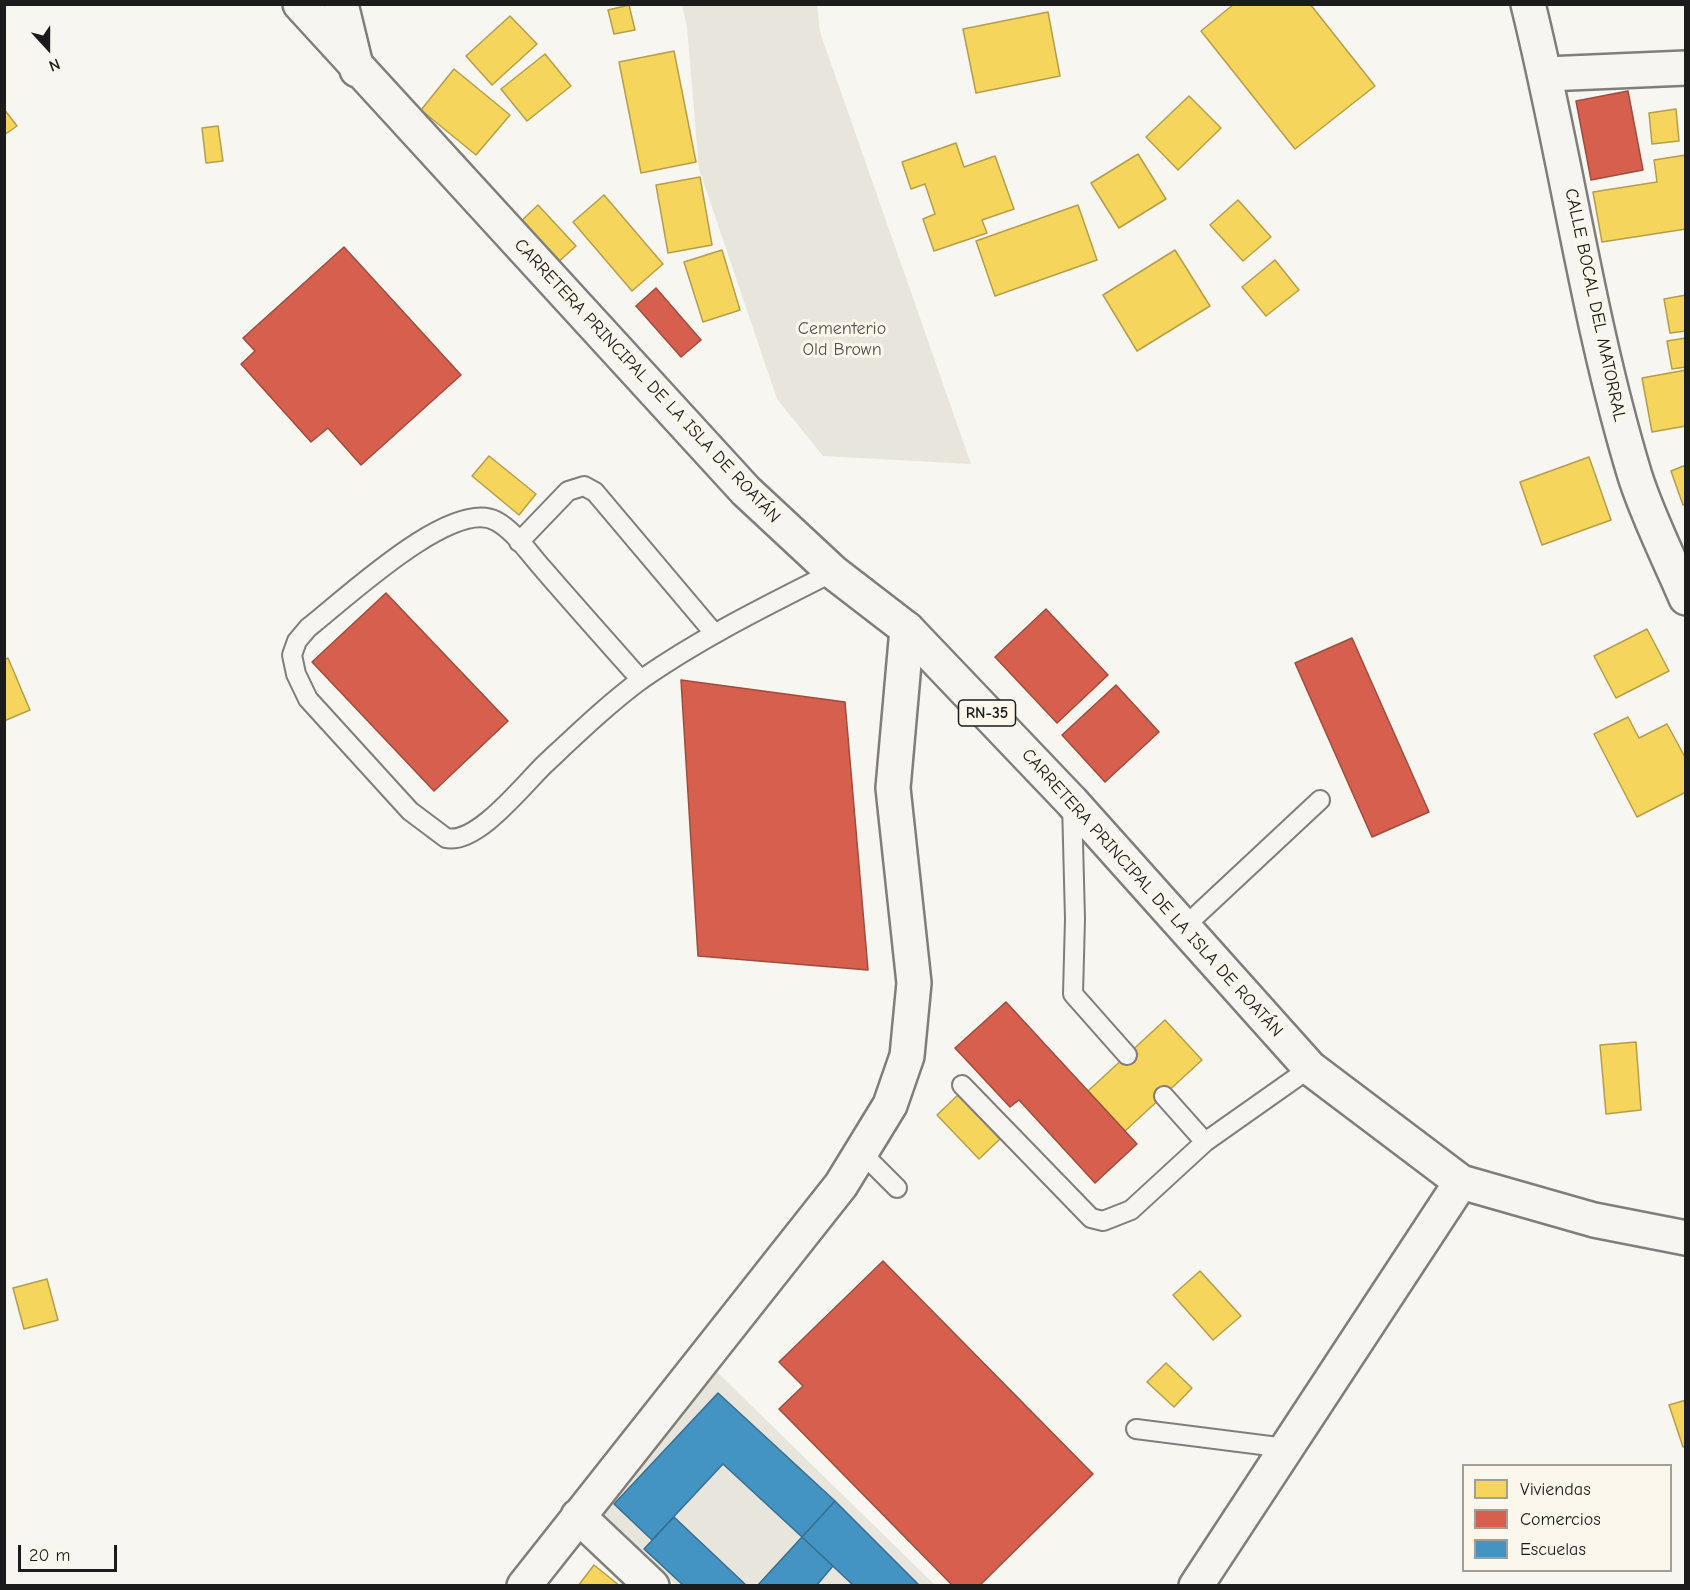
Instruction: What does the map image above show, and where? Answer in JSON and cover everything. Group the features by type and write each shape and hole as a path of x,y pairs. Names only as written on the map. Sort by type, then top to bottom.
{"main road":[{"name":"CARRETERA PRINCIPAL DE LA ISLA DE ROATÁN","path":"300,4 357,70 746,491 834,572 907,629 1072,802 1310,1068 1461,1182 1594,1220 1686,1238"},
{"path":"341,4 357,70"},
{"name":"CALLE BOCAL DEL MATORRAL","path":"1528,4 1546,74 1610,385 1636,478 1686,598"},
{"path":"1546,74 1686,68"},
{"path":"524,1586 841,1185 890,1105 907,1056 914,983 893,788 907,629"},
{"path":"1196,1586 1461,1182"},
{"path":"578,1516 652,1586"}],"lane":[{"path":"519,542 568,491 584,486 595,492 714,633"},
{"path":"641,680 519,542 496,520 472,518 449,524 419,540 308,628 297,641 292,655 296,674 308,699 410,811 446,838 453,839 476,831 546,763 641,680 714,633 834,572"},
{"path":"1184,927 1320,800"},
{"path":"1072,802 1075,919 1073,994 1127,1055"},
{"path":"962,1085 1091,1218 1103,1221 1131,1210 1205,1142 1310,1068"},
{"path":"1164,1096 1205,1142"},
{"path":"861,1152 897,1188"},
{"path":"1136,1429 1286,1448"}],"shaded area":[{"name":"Cementerio Old Brown","path":"682,5 817,5 820,32 971,464 823,456 777,399 699,169 687,27"},
{"path":"715,1370 935,1585 676,1585 597,1516"}],"building: Viviendas":[{"path":"1234,4 1310,4 1375,86 1295,149 1201,31"},
{"path":"629,5 635,30 614,34 608,10"},
{"path":"1048,12 1060,76 976,93 963,29"},
{"path":"510,16 537,44 492,85 466,56"},
{"path":"674,51 696,162 641,173 619,62"},
{"path":"545,54 571,86 527,121 501,89"},
{"path":"454,69 510,115 476,155 421,110"},
{"path":"1189,96 1221,128 1178,170 1146,137"},
{"path":"4,109 17,126 4,135"},
{"path":"1676,109 1679,141 1652,144 1649,113"},
{"path":"218,126 223,161 206,163 202,128"},
{"path":"956,143 964,167 995,156 1014,209 982,220 987,233 934,251 923,219 935,214 925,184 911,189 902,162"},
{"path":"1138,154 1166,199 1119,228 1091,183"},
{"path":"1686,155 1686,229 1602,242 1593,192 1657,182 1654,160"},
{"path":"700,177 712,245 668,253 656,185"},
{"path":"604,195 663,264 632,291 573,222"},
{"path":"1238,200 1271,237 1243,261 1210,225"},
{"path":"538,205 576,246 555,265 517,225"},
{"path":"1078,205 1097,260 995,296 976,241"},
{"path":"722,250 740,310 703,322 684,262"},
{"path":"1175,250 1210,306 1137,351 1103,295"},
{"path":"1275,260 1299,290 1266,316 1242,287"},
{"path":"1686,295 1686,331 1670,333 1664,299"},
{"path":"1686,338 1686,367 1672,369 1667,341"},
{"path":"1686,370 1686,426 1652,432 1642,378"},
{"path":"489,456 536,494 519,515 472,476"},
{"path":"1589,457 1611,520 1542,545 1520,482"},
{"path":"1686,465 1686,504 1683,505 1671,471"},
{"path":"1647,629 1669,671 1616,698 1594,656"},
{"path":"8,658 30,710 4,721 4,660"},
{"path":"1628,717 1639,738 1667,724 1686,759 1686,792 1637,817 1594,734"},
{"path":"1165,1020 1202,1060 1125,1131 1088,1091"},
{"path":"1636,1042 1641,1110 1606,1114 1600,1045"},
{"path":"958,1095 1000,1139 979,1159 937,1115"},
{"path":"1200,1271 1241,1316 1213,1340 1173,1295"},
{"path":"47,1279 58,1320 24,1329 13,1288"},
{"path":"1166,1363 1192,1388 1174,1407 1147,1382"},
{"path":"1686,1400 1686,1446 1683,1447 1669,1405"},
{"path":"594,1565 620,1586 578,1586"}],"building: Comercios":[{"path":"1628,91 1643,170 1591,180 1576,101"},
{"path":"344,247 461,375 361,465 328,428 311,442 241,364 255,351 243,338"},
{"path":"656,288 701,340 681,357 636,306"},
{"path":"386,593 508,721 434,791 312,662"},
{"path":"1046,609 1108,675 1057,723 995,657"},
{"path":"1352,638 1429,812 1372,837 1295,663"},
{"path":"681,680 845,702 868,970 698,956"},
{"path":"1116,685 1159,732 1105,782 1062,735"},
{"path":"1006,1002 1137,1144 1095,1183 1019,1100 1010,1107 955,1048"},
{"path":"883,1261 1093,1474 979,1586 953,1586 779,1409 803,1386 779,1362"}],"building: Escuelas":[{"path":"718,1393 835,1501 802,1537 723,1464 652,1540 614,1504"},
{"path":"835,1501 920,1586 854,1586 802,1537"},
{"path":"674,1517 747,1586 684,1586 644,1549"},
{"path":"802,1537 833,1566 816,1586 757,1586"}]}
